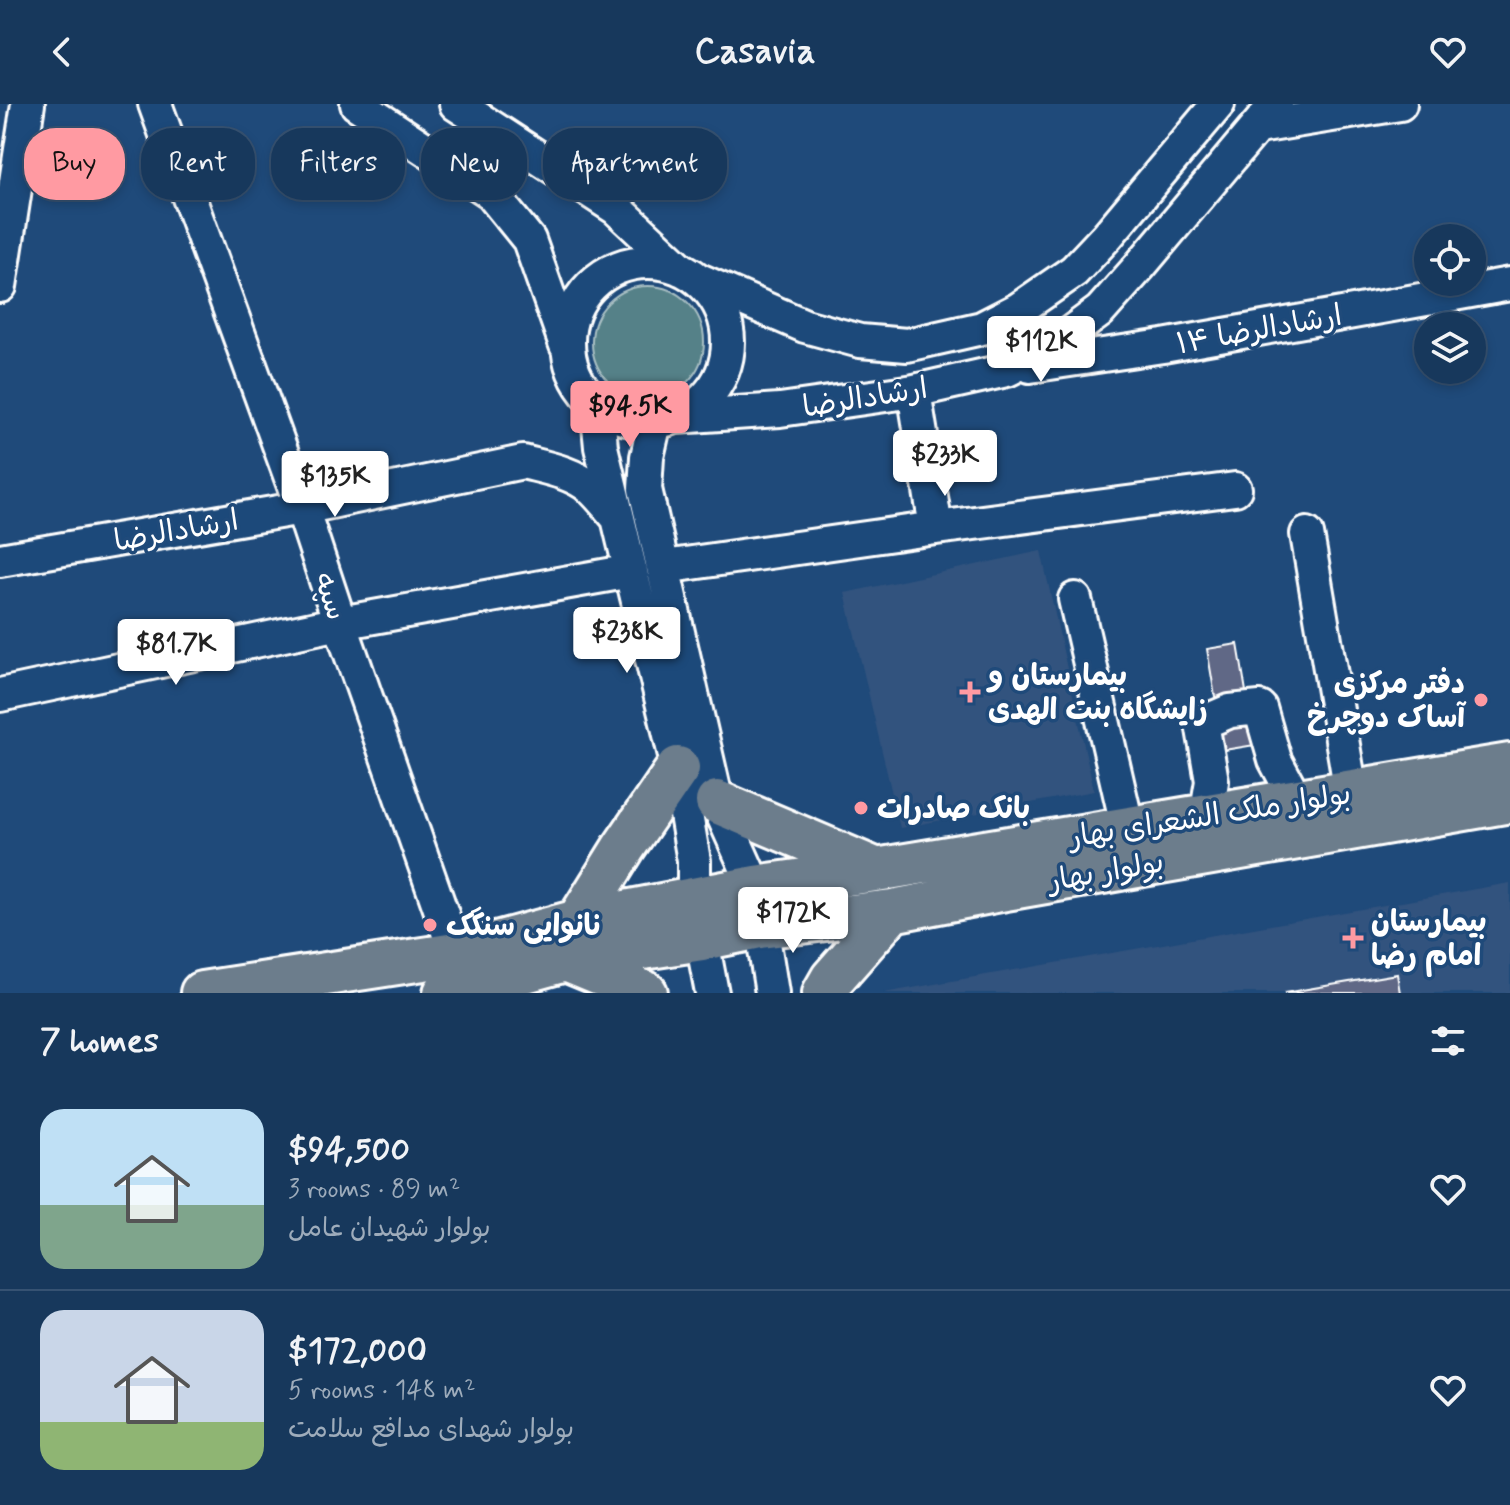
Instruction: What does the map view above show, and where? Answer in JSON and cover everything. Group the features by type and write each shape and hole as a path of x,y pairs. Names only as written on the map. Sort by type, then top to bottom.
{"main road":[{"name":"بولوار ملک الشعرای بهار","path":"202,993 451,974 565,960 698,919 758,907 876,870 1510,765"},
{"path":"578,921 678,768"},
{"name":"بولوار بهار","path":"758,907 892,911 1510,801"},
{"path":"717,802 876,870"},
{"path":"824,993 832,979 892,911"},
{"name":"بولوار ملک الشعرای بهار","path":"451,974 578,921 698,919"},
{"path":"565,960 646,993"}],"street":[{"path":"0,286 28,104"},
{"name":"سپه","path":"155,104 302,508 451,974"},
{"path":"357,104 490,192 529,240 573,371 583,389 597,404 615,415 635,421 666,419 694,407 709,393 720,375 726,355 727,334 713,295 690,274 660,263 640,262 619,267 601,277 586,291 575,309 569,329 568,350"},
{"name":"ارشادالرضا","path":"456,104 616,208 690,274 805,326 860,341 907,345 982,328 1019,309 1074,271 1218,104"},
{"path":"1267,115 1400,104"},
{"name":"ارشادالرضا","path":"666,419 780,410 914,391 1007,370 1047,350 1100,311 1267,115"},
{"name":"ارشادالرضا ۱۴","path":"1007,370 1163,346 1510,284"},
{"path":"914,391 936,528"},
{"path":"597,404 601,447 678,768 694,861 698,919 712,993"},
{"path":"666,419 647,457 645,489 717,802 758,907 772,993"},
{"name":"ارشادالرضا","path":"0,560 302,508 523,462 576,478 592,489 618,518"},
{"path":"664,567 1235,489"},
{"path":"1307,534 1351,792"},
{"path":"0,695 340,623 631,571"},
{"path":"1075,599 1128,829"},
{"path":"1206,816 1212,781 1202,723 1230,711 1260,708 1275,760 1297,801"}],"shaded area":[{"name":"بیمارستان و زایشگاه بنت الهدی","path":"1041,551 1094,791 900,828 845,593"},
{"name":"بیمارستان امام رضا","path":"1510,883 1510,993 884,993"}],"green space":[{"path":"648,286 669,290 688,302 700,321 704,342 700,363 688,382 669,394 648,398 627,394 608,382 596,363 592,342 596,321 608,302 627,290"}],"building":[{"path":"1238,644 1255,745 1224,750 1207,649"},
{"path":"1397,974 1400,993 1284,993"}],"place":[{"name":"بیمارستان و زایشگاه بنت الهدی","path":"970,692"},
{"name":"دفتر مرکزی آساک دوچرخ","path":"1481,700"},
{"name":"بانک صادرات","path":"861,808"},
{"name":"نانوایی سنگک","path":"430,925"},
{"name":"بیمارستان امام رضا","path":"1353,938"}]}
